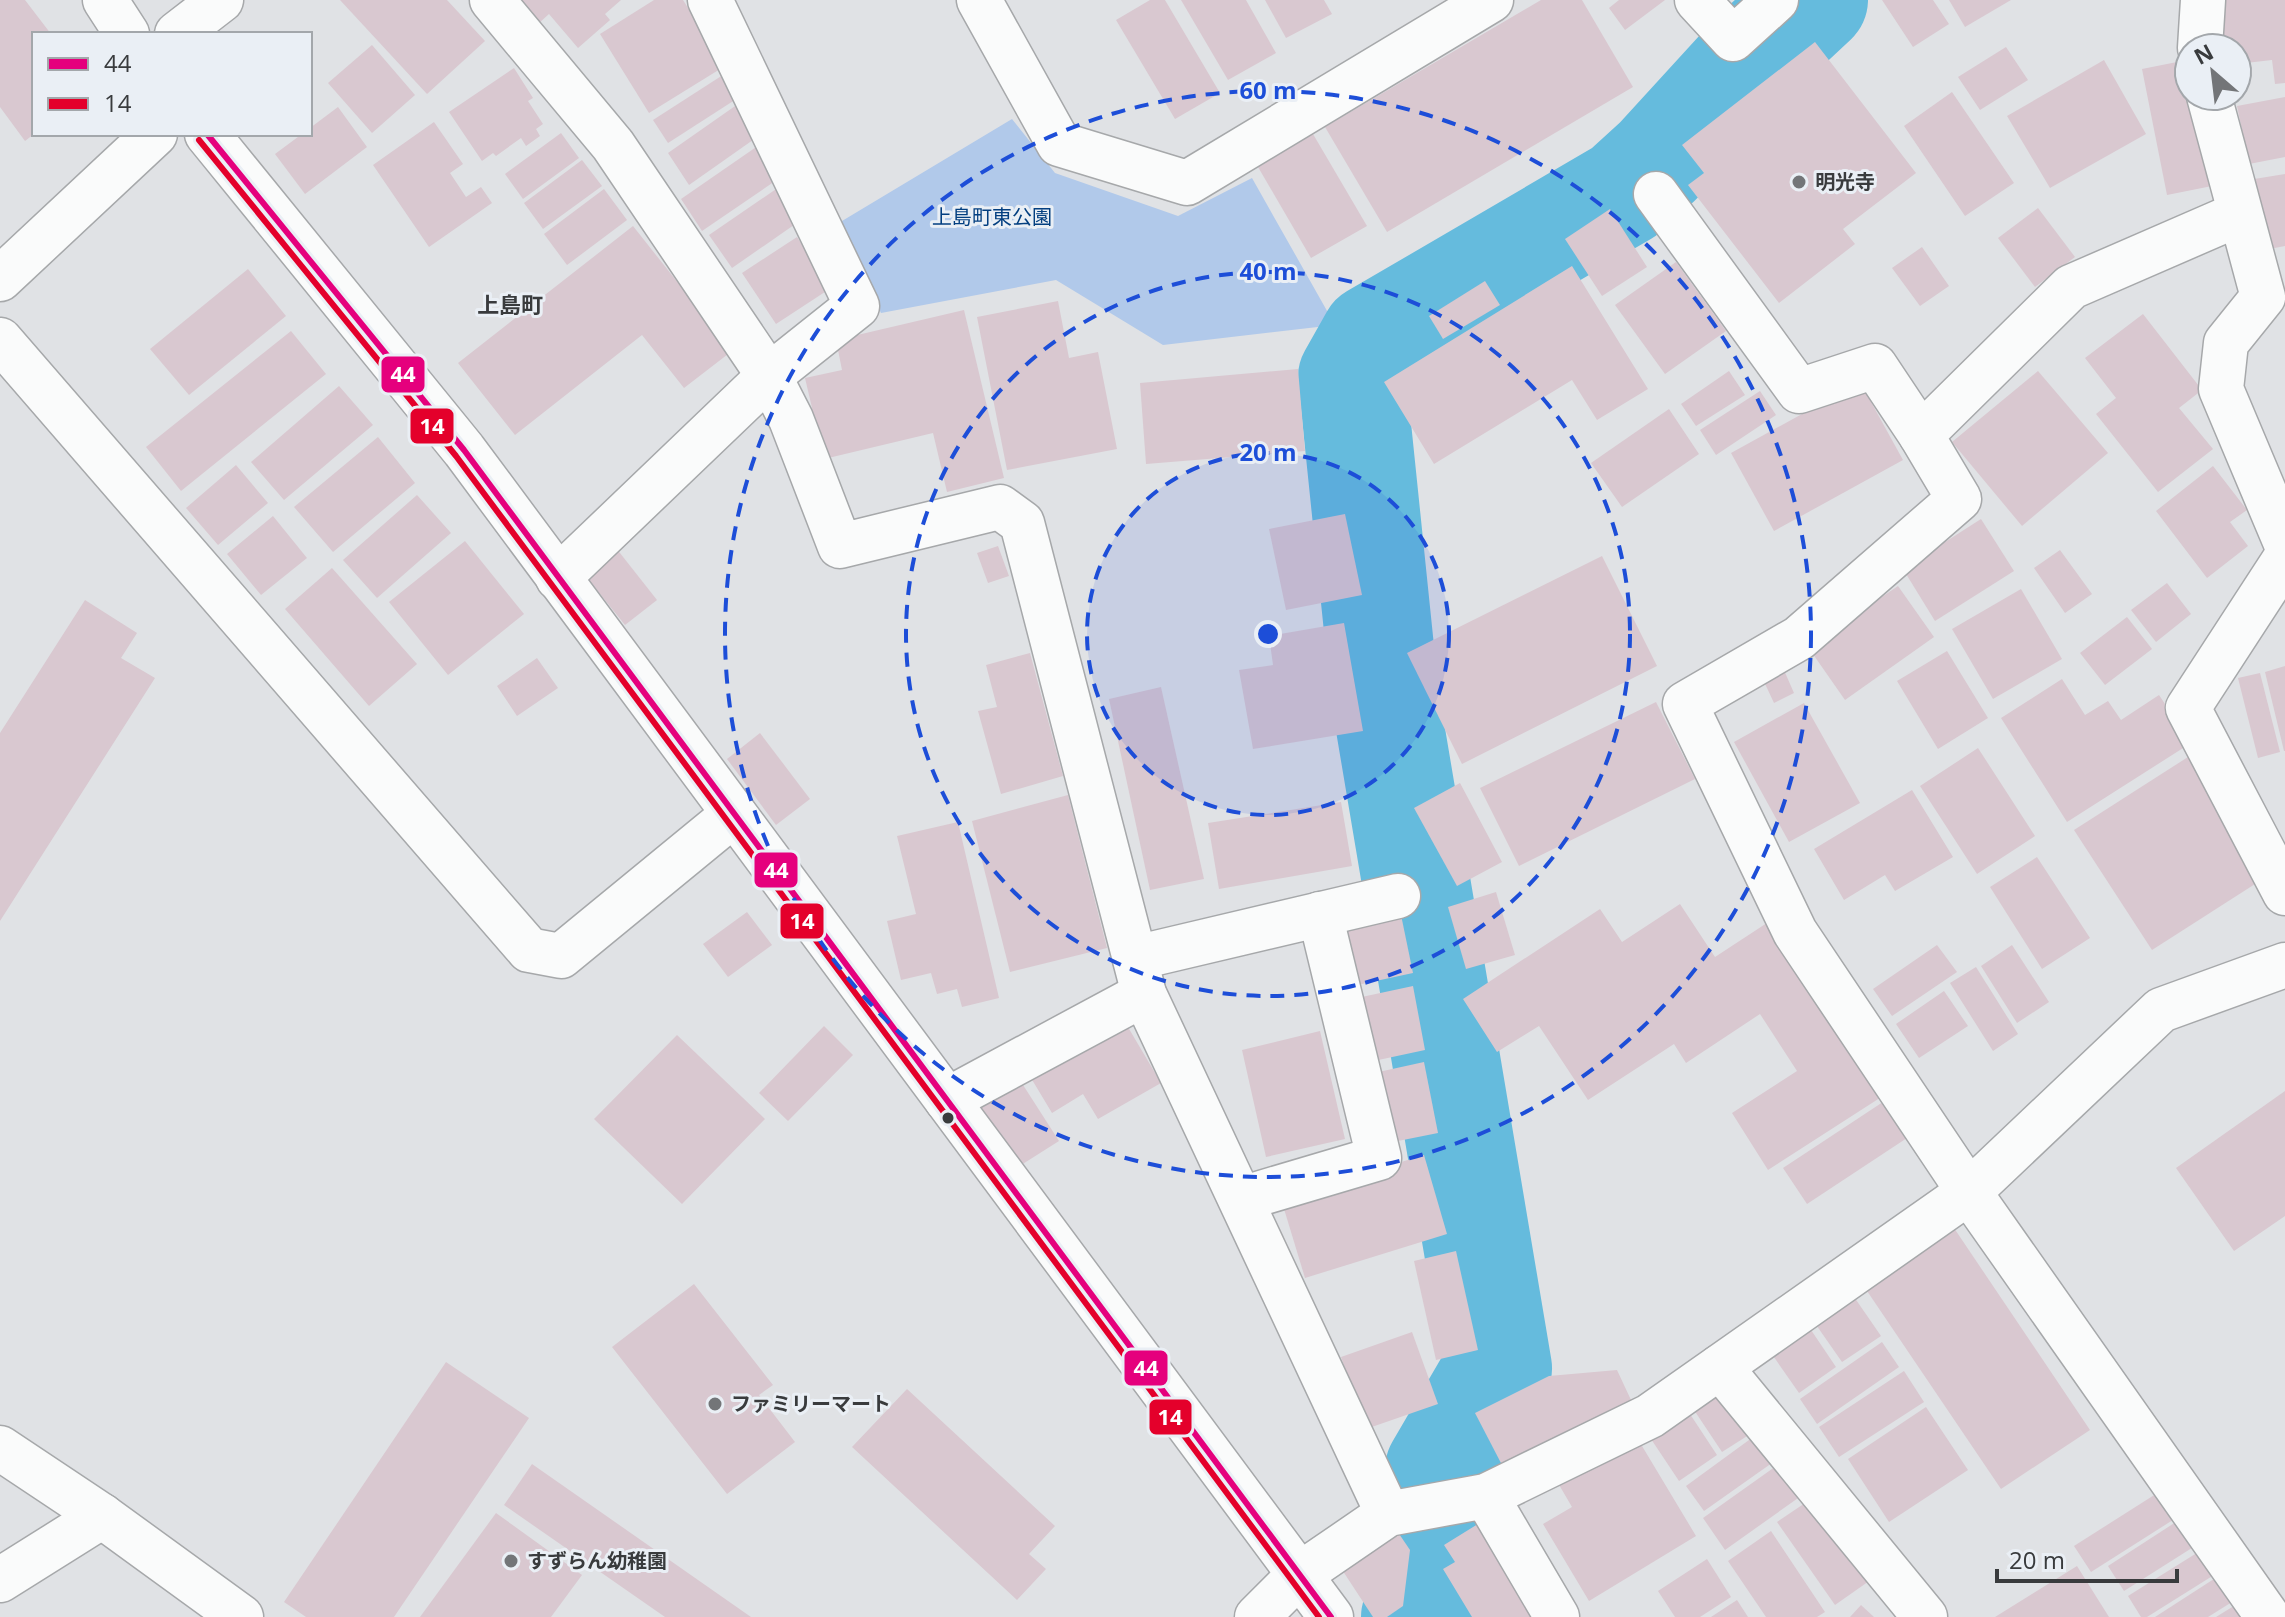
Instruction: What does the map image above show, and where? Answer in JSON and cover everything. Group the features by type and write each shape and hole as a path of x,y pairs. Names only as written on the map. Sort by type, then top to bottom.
{"street":[{"path":"105,0 126,32"},
{"path":"180,32 221,0"},
{"path":"492,0 613,145 769,376 791,419 840,546 1000,507 1022,523 1140,976 1388,1514"},
{"path":"558,578 769,376 857,306 710,0"},
{"path":"979,0 1059,144 1187,183 1491,0"},
{"path":"1697,0 1733,39 1776,0"},
{"path":"2201,32 2203,0"},
{"path":"2213,112 2239,214 2274,294 2226,343 2221,389 2285,541"},
{"path":"0,279 153,136"},
{"path":"209,136 464,450 1331,1617"},
{"path":"1656,194 1799,391 1875,366 1959,499 1799,638 1685,704 1795,932 1969,1192 2268,1617"},
{"path":"1921,435 2071,287 2239,214"},
{"path":"0,340 529,950 561,956 734,814"},
{"path":"2285,559 2188,708 2285,893"},
{"path":"947,1100 1140,976 1320,914 1398,896"},
{"path":"1241,1199 1379,1158 1320,914"},
{"path":"1257,1617 1299,1575 1388,1514 1486,1496 1650,1416 1969,1192 2161,1010 2285,965"},
{"path":"1720,1367 1925,1617"},
{"path":"0,1448 102,1516 241,1617"},
{"path":"1486,1496 1557,1617"},
{"path":"0,1580 102,1516"}],"green space":[{"name":"上島町東公園","path":"1012,119 1055,173 1178,216 1252,178 1335,325 1163,345 1056,280 881,313 837,224"}],"building":[{"path":"0,0 25,0 49,32 32,32 32,136 25,141 0,107"},
{"path":"340,0 447,0 485,41 427,94"},
{"path":"519,0 621,0 605,14 610,20 578,48 549,14 539,23"},
{"path":"654,0 683,0 725,66 649,113 600,34"},
{"path":"1150,0 1165,0 1220,93 1175,119 1116,20"},
{"path":"1181,0 1246,0 1276,53 1228,80"},
{"path":"1265,0 1324,0 1332,14 1286,38"},
{"path":"1541,0 1582,0 1633,87 1387,232 1325,127"},
{"path":"1619,0 1665,0 1625,30 1609,8"},
{"path":"1882,0 1933,0 1949,24 1913,47"},
{"path":"1949,0 2011,0 1965,27"},
{"path":"2219,0 2285,0 2285,83 2275,84 2272,60 2253,62 2253,32 2222,32"},
{"path":"1815,42 1916,173 1843,229 1855,244 1779,303 1688,185 1704,173 1682,145"},
{"path":"372,45 415,95 372,133 328,83"},
{"path":"2006,47 2028,80 1980,110 1958,77"},
{"path":"2104,60 2146,134 2050,188 2007,116"},
{"path":"2173,63 2173,112 2193,112 2212,186 2167,195 2142,69"},
{"path":"514,68 533,98 528,101 543,124 536,129 540,136 526,146 521,138 496,156 493,153 482,161 449,112"},
{"path":"726,73 741,96 668,143 653,120"},
{"path":"1952,92 2014,183 1965,216 1904,126"},
{"path":"2285,97 2285,157 2249,164 2238,112 2253,112 2253,103"},
{"path":"738,104 760,135 689,185 668,153"},
{"path":"338,107 367,147 305,194 275,154 299,136 312,136 312,126"},
{"path":"434,122 463,164 450,173 466,197 481,187 492,203 429,247 373,165"},
{"path":"561,133 579,158 523,199 505,174"},
{"path":"1313,134 1367,226 1311,258 1258,167"},
{"path":"762,143 784,175 702,231 681,199"},
{"path":"582,160 602,186 543,229 524,203"},
{"path":"2285,174 2285,246 2259,251 2248,180"},
{"path":"782,185 804,218 732,268 709,235"},
{"path":"604,189 627,220 567,265 544,234"},
{"path":"2038,208 2075,257 2035,287 1998,238"},
{"path":"1610,209 1647,267 1602,296 1565,239"},
{"path":"633,226 732,351 684,388 642,335 515,435 458,363"},
{"path":"797,237 831,288 776,324 742,273"},
{"path":"1922,247 1949,286 1920,306 1892,268"},
{"path":"1676,262 1726,331 1665,374 1615,305"},
{"path":"1572,266 1648,389 1597,420 1572,380 1434,464 1384,382"},
{"path":"248,269 286,316 189,395 150,349"},
{"path":"1485,281 1500,305 1443,339 1429,316"},
{"path":"1058,301 1069,358 1098,352 1117,449 1007,470 977,317"},
{"path":"964,310 1004,478 947,492 933,433 824,459 805,378 842,370 836,340"},
{"path":"2143,314 2202,390 2179,408 2213,449 2158,492 2096,414 2116,398 2085,358"},
{"path":"291,331 326,374 181,491 146,447"},
{"path":"1298,369 1305,451 1146,464 1140,383"},
{"path":"1729,371 1745,395 1696,426 1681,404"},
{"path":"2038,371 2108,453 2022,526 1952,442"},
{"path":"1860,382 1903,460 1774,531 1731,453"},
{"path":"339,386 373,425 284,500 251,462"},
{"path":"1760,391 1776,415 1716,455 1700,430"},
{"path":"1669,409 1699,454 1622,507 1591,463"},
{"path":"378,437 415,483 333,552 294,507"},
{"path":"236,465 268,503 218,545 186,508"},
{"path":"2213,466 2247,510 2230,522 2248,546 2207,578 2156,511"},
{"path":"417,495 451,533 377,598 343,560"},
{"path":"1345,514 1362,595 1286,610 1269,529"},
{"path":"273,516 307,558 261,595 227,554"},
{"path":"1981,519 2014,571 1935,621 1903,569"},
{"path":"465,541 524,614 448,675 389,602"},
{"path":"998,546 1009,576 988,583 977,553"},
{"path":"616,548 657,600 625,625 584,574"},
{"path":"2060,550 2092,594 2065,613 2034,568"},
{"path":"1602,556 1657,666 1462,764 1407,653"},
{"path":"332,568 417,664 369,706 285,609"},
{"path":"2167,583 2191,614 2156,642 2131,610"},
{"path":"1898,586 1934,637 1845,700 1808,647"},
{"path":"2021,589 2062,659 1993,699 1952,629"},
{"path":"85,600 137,633 121,658 155,678 0,921 0,733"},
{"path":"2127,617 2152,649 2105,685 2080,653"},
{"path":"1344,623 1363,731 1253,749 1239,670 1273,665 1269,636"},
{"path":"1947,651 1988,718 1938,749 1897,681"},
{"path":"1030,653 1063,776 1001,794 978,711 997,707 986,665"},
{"path":"537,658 558,688 517,716 497,686"},
{"path":"1780,661 1794,693 1774,703 1759,671"},
{"path":"2285,666 2285,751 2284,751 2265,672"},
{"path":"2260,673 2280,752 2258,758 2238,678"},
{"path":"2062,679 2085,715 2108,701 2121,720 2159,695 2191,743 2067,822 2001,718"},
{"path":"1161,687 1204,879 1150,890 1109,699"},
{"path":"1656,702 1695,779 1519,866 1480,788"},
{"path":"1804,703 1860,803 1789,842 1734,742"},
{"path":"760,733 810,799 776,825 727,759"},
{"path":"1978,748 2035,836 1977,874 1920,786"},
{"path":"2188,757 2266,877 2152,950 2074,830"},
{"path":"1460,783 1502,862 1457,886 1414,808"},
{"path":"1912,790 1953,857 1895,891 1885,875 1844,900 1814,849"},
{"path":"1068,795 1107,948 1010,972 972,821"},
{"path":"1341,802 1352,866 1219,889 1208,823"},
{"path":"958,822 999,998 962,1007 957,989 937,994 931,973 901,980 887,921 916,914 897,836"},
{"path":"2037,857 2090,938 2042,969 1990,887"},
{"path":"1496,892 1515,955 1466,969 1448,907"},
{"path":"1680,904 1715,957 1773,919 1886,1094 1768,1170 1732,1113 1797,1071 1760,1014 1686,1063 1674,1044 1588,1100 1539,1026 1497,1052 1463,999 1600,909 1622,942"},
{"path":"1400,910 1413,973 1348,987 1336,923"},
{"path":"747,912 772,945 728,977 703,944"},
{"path":"1937,945 1957,972 1892,1016 1873,989"},
{"path":"2012,945 2049,1002 2017,1023 1981,966"},
{"path":"1976,967 2018,1034 1993,1051 1950,983"},
{"path":"1413,986 1425,1050 1369,1062 1357,998"},
{"path":"1944,991 1968,1026 1919,1058 1896,1024"},
{"path":"1122,1017 1161,1083 1098,1119 1083,1094 1052,1113 1028,1073"},
{"path":"824,1026 853,1055 788,1121 759,1093"},
{"path":"1320,1031 1345,1139 1266,1157 1242,1050"},
{"path":"677,1035 765,1119 682,1204 594,1119"},
{"path":"1424,1062 1438,1133 1388,1143 1374,1073"},
{"path":"1016,1074 1059,1141 1018,1167 975,1101"},
{"path":"2285,1091 2285,1216 2234,1251 2176,1168"},
{"path":"1886,1100 1910,1136 1807,1204 1783,1168"},
{"path":"1424,1155 1447,1234 1305,1278 1281,1199"},
{"path":"1954,1228 2090,1430 2001,1489 1865,1288"},
{"path":"1456,1251 1478,1350 1436,1360 1414,1261"},
{"path":"694,1284 773,1385 759,1395 795,1442 727,1494 612,1347"},
{"path":"1850,1291 1881,1336 1842,1362 1812,1319"},
{"path":"1807,1324 1836,1367 1799,1393 1769,1350"},
{"path":"1412,1332 1438,1404 1366,1429 1341,1357"},
{"path":"1882,1342 1899,1367 1817,1424 1800,1399"},
{"path":"446,1362 529,1418 394,1617 306,1617 284,1602"},
{"path":"1617,1370 1631,1400 1502,1465 1475,1413 1549,1376"},
{"path":"1904,1371 1924,1402 1839,1457 1819,1427"},
{"path":"1723,1383 1755,1431 1722,1452 1690,1404"},
{"path":"907,1389 1055,1526 1029,1554 1046,1569 1017,1600 852,1447"},
{"path":"1926,1407 1968,1470 1889,1522 1848,1459"},
{"path":"1686,1408 1717,1455 1679,1481 1647,1433"},
{"path":"1760,1432 1779,1458 1704,1511 1686,1486"},
{"path":"1636,1436 1696,1536 1589,1601 1543,1524 1572,1507 1558,1483"},
{"path":"1786,1459 1808,1491 1725,1550 1703,1518"},
{"path":"532,1464 751,1617 665,1617 504,1505"},
{"path":"2159,1492 2176,1518 2091,1572 2074,1546"},
{"path":"1814,1497 1872,1579 1835,1605 1777,1522"},
{"name":"すずらん幼稚園","path":"496,1513 582,1575 551,1617 420,1617"},
{"path":"1486,1519 1545,1617 1472,1617 1443,1569 1455,1562 1444,1545"},
{"path":"2179,1520 2195,1546 2124,1591 2108,1566"},
{"path":"1391,1522 1410,1550 1403,1606 1387,1617 1373,1617 1335,1559"},
{"path":"1771,1531 1825,1612 1817,1617 1766,1617 1728,1561"},
{"path":"2200,1551 2214,1575 2147,1617 2141,1617 2128,1596"},
{"path":"1707,1559 1731,1597 1700,1617 1675,1617 1658,1591"},
{"path":"2077,1566 2109,1617 1995,1617"},
{"path":"2217,1577 2232,1602 2208,1617 2155,1617"},
{"path":"1737,1600 1748,1617 1711,1617"},
{"path":"2237,1604 2245,1617 2216,1617"},
{"path":"1861,1605 1874,1617 1850,1617"}],"waterway":[{"path":"1415,1617 1420,1609 1439,1469 1498,1368 1385,697 1352,377 1374,338 1624,192 1658,161 1754,56 1814,0"}],"transit line":[{"name":"44","path":"209,136 464,450 1331,1617"},
{"name":"14","path":"199,140 456,456 1319,1617"}],"place":[{"name":"明光寺","path":"1799,182"},
{"name":"ファミリーマート","path":"715,1404"},
{"name":"すずらん幼稚園","path":"511,1561"}],"district":[{"name":"上島町","path":"510,305"}]}
